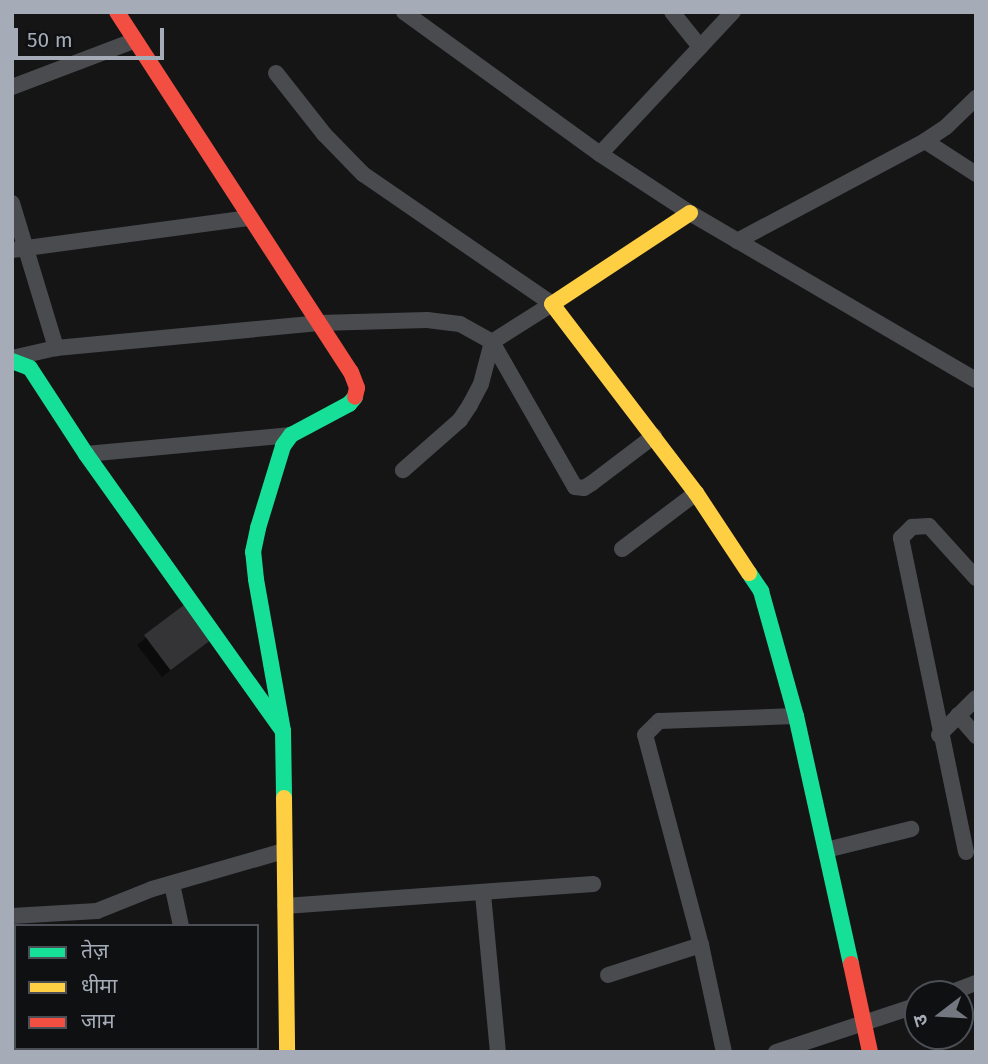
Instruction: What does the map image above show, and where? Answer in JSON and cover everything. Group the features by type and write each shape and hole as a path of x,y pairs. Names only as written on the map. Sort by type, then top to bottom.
{"street":[{"path":"86,454 292,435 355,398 357,388 351,372 248,218 117,12"},
{"path":"404,12 600,154 690,213 976,380"},
{"path":"672,12 700,47"},
{"path":"600,154 733,12"},
{"path":"12,87 133,41"},
{"path":"276,73 324,135 363,174 552,304 696,493 761,590 796,716 870,1052"},
{"path":"737,241 925,141 946,127 976,98"},
{"path":"925,141 976,174"},
{"path":"12,203 20,248 56,348"},
{"path":"403,470 460,419 470,405 481,384 492,342 690,213"},
{"path":"20,248 248,218"},
{"path":"12,359 56,348 319,323 427,320 460,324 492,342 575,487 584,488 592,483 654,436"},
{"path":"12,359 30,368 86,454 283,732"},
{"path":"287,1052 283,732 253,552 278,458 292,435"},
{"path":"622,549 696,493"},
{"path":"966,852 939,735 901,538 912,527 929,526 976,578"},
{"path":"939,735 976,698"},
{"path":"724,1052 701,945 645,735 659,721 796,716"},
{"path":"958,716 976,736"},
{"path":"826,850 911,828"},
{"path":"12,916 97,911 172,884 284,851"},
{"path":"172,884 181,924"},
{"path":"285,906 483,894 593,884"},
{"path":"483,894 498,1052"},
{"path":"608,975 701,945"},
{"path":"778,1051 904,1010"}],"building":[{"path":"184,605 210,640 171,670 144,635"}],"traffic: fast":[{"path":"12,361 30,368 86,454 283,731 284,798"},
{"path":"283,731 256,579 253,552 258,528 283,446 291,435 349,404 355,397"},
{"path":"749,573 761,591 796,716 851,964"}],"traffic: slow":[{"path":"690,213 552,304 696,493 749,573"},
{"path":"284,798 287,1052"}],"traffic: jam":[{"path":"117,12 351,372 357,388 355,397"},
{"path":"851,964 870,1052"}]}
